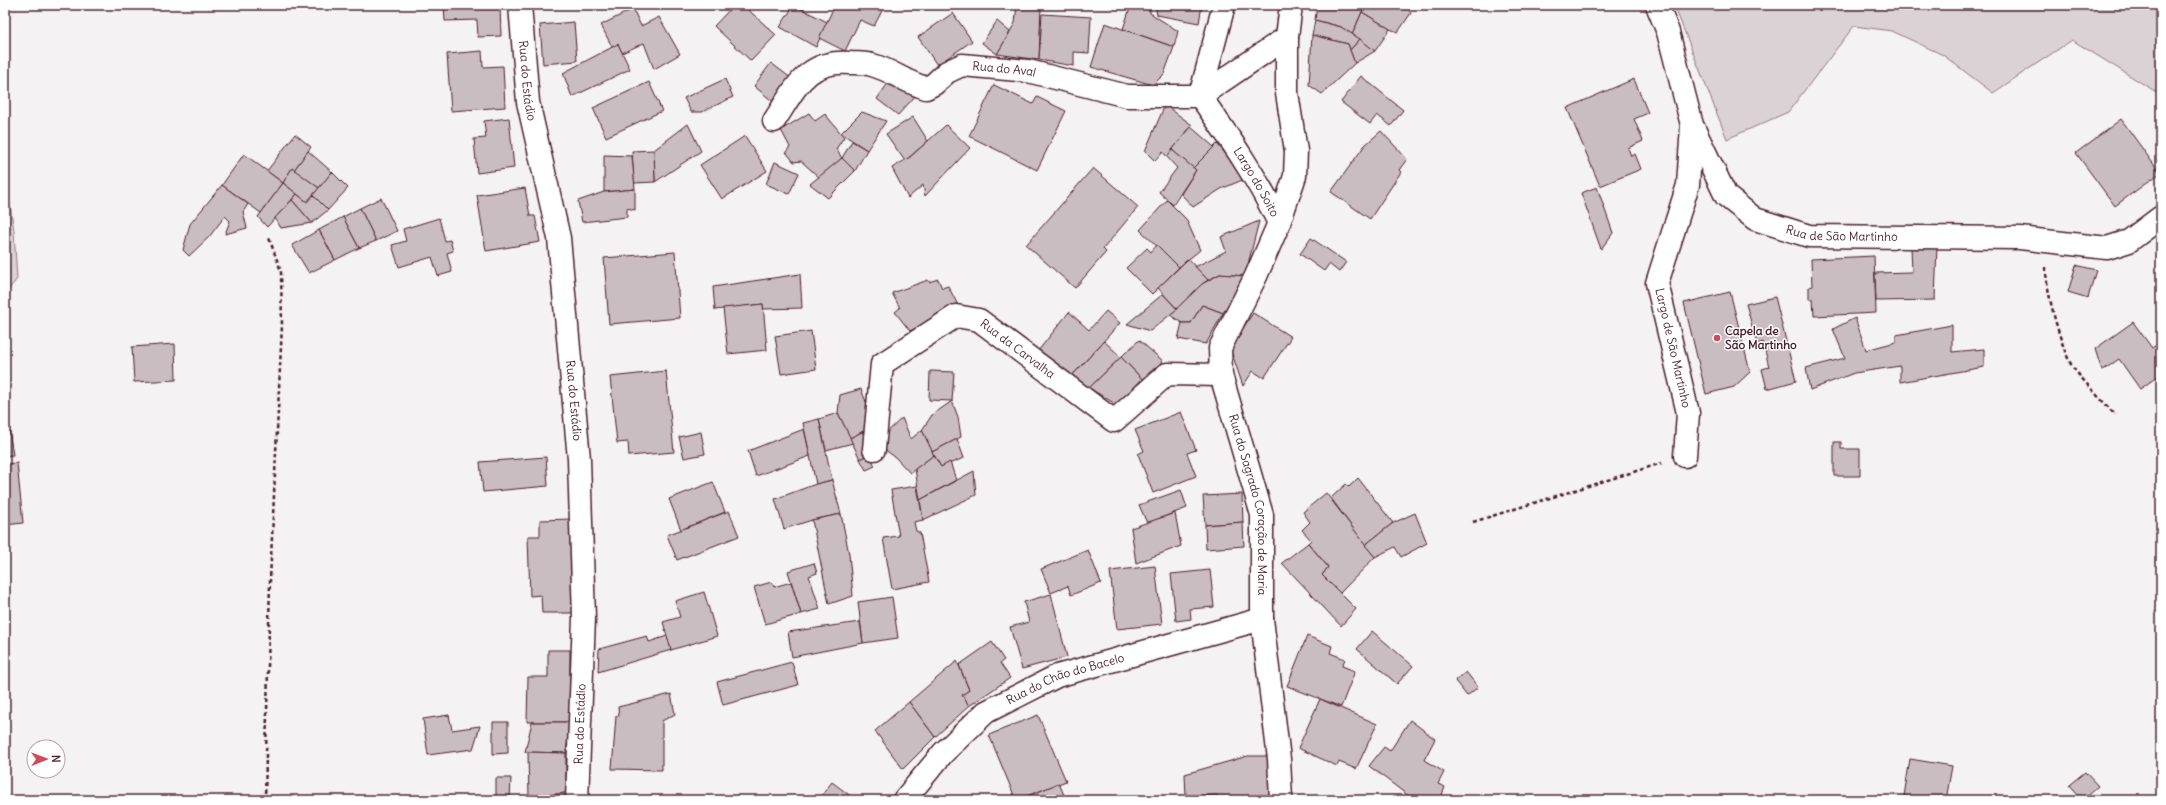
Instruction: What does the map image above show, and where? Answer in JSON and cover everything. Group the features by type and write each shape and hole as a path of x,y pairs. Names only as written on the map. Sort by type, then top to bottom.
{"street":[{"name":"Rua do Estádio","path":"520,5 528,102 559,238 579,459 584,618 577,800"},
{"path":"1200,96 1224,5"},
{"name":"Largo do Soito","path":"1279,223 1295,176 1296,151 1287,93 1287,37 1291,5"},
{"name":"Rua de São Martinho","path":"1657,5 1668,32 1692,125 1726,196 1755,219 1809,236 2020,238 2108,248 2129,241 2161,217"},
{"path":"1200,96 1287,37"},
{"name":"Rua do Aval","path":"774,121 811,70 834,61 872,64 905,78 917,86 926,88 934,84 947,72 962,65 1028,71 1127,96 1200,96"},
{"name":"Largo do Soito","path":"1200,96 1241,154 1263,190 1279,223"},
{"name":"Largo de São Martinho","path":"1685,456 1688,413 1657,283 1688,185 1692,125"},
{"name":"Rua do Sagrado Coração de Maria","path":"1279,223 1256,276 1220,348 1220,375 1262,515 1262,619 1279,759 1281,800"},
{"name":"Rua da Carvalha","path":"874,449 882,364 956,316 979,320 1114,421 1167,374 1220,375"},
{"name":"Rua do Chão do Bacelo","path":"904,800 943,752 986,712 1057,676 1262,619"}],"path":[{"path":"265,800 270,580 282,325 281,271 269,238"},
{"path":"2046,241 2046,278 2056,324 2073,368 2115,415"},
{"path":"1473,522 1685,456"}],"shaded area":[{"path":"1674,5 2161,5 2161,95 2072,40 1993,93 1943,55 1892,31 1854,26 1788,112 1727,139"},
{"path":"5,170 14,231 17,279 5,294"}],"building":[{"path":"444,5 500,5 501,36 478,37 477,20 445,21"},
{"path":"734,5 743,5 776,35 751,61 714,26"},
{"path":"794,5 827,22 816,47 780,27"},
{"path":"835,5 875,5 883,9 874,26 860,20 845,51 819,38"},
{"path":"1017,5 1041,5 1039,60 997,54 1015,23"},
{"path":"1131,5 1150,5 1150,13 1178,31 1174,47 1123,29"},
{"path":"1155,5 1202,5 1199,23 1157,15"},
{"path":"1317,5 1365,5 1352,35 1341,27 1315,20"},
{"path":"1365,5 1405,5 1411,13 1398,32 1390,29 1362,12"},
{"path":"633,9 641,26 659,17 680,54 654,69 644,43 622,53 618,44 612,47 601,25"},
{"path":"1362,12 1390,29 1375,51 1352,35"},
{"path":"953,13 972,41 937,65 918,37"},
{"path":"1042,14 1091,17 1089,53 1074,52 1074,66 1039,60"},
{"path":"1315,20 1341,27 1360,39 1350,50 1348,44 1312,35"},
{"path":"997,21 1010,32 997,54 982,43"},
{"path":"574,22 577,61 543,64 540,25"},
{"path":"1105,23 1174,47 1164,74 1153,85 1091,67"},
{"path":"1312,35 1348,44 1355,63 1322,94 1309,85"},
{"path":"1360,39 1375,51 1355,63 1350,50"},
{"path":"618,44 630,69 572,97 563,73"},
{"path":"482,51 483,67 503,66 505,107 451,111 447,54"},
{"path":"771,63 796,82 777,105 754,86"},
{"path":"893,76 919,92 898,115 877,99"},
{"path":"1361,76 1403,110 1391,126 1377,115 1370,124 1341,102"},
{"path":"725,79 733,97 702,112 691,112 684,98"},
{"path":"1634,79 1648,113 1634,119 1643,141 1628,148 1631,156 1635,154 1641,169 1600,186 1567,108"},
{"path":"649,82 662,111 606,137 593,108"},
{"path":"994,85 1033,104 1037,97 1066,111 1037,170 969,136"},
{"path":"1165,105 1192,125 1167,157 1163,152 1155,161 1145,151"},
{"path":"862,112 886,121 867,150 841,133"},
{"path":"809,113 815,121 825,114 844,137 836,149 842,158 820,178 801,161 794,162 786,152 790,147 781,130"},
{"path":"913,117 928,141 905,161 886,134"},
{"path":"509,118 514,168 477,173 474,139 486,138 484,121"},
{"path":"2121,119 2160,173 2115,206 2076,153"},
{"path":"688,124 701,151 655,182 654,150"},
{"path":"946,125 970,148 925,196 923,185 908,198 892,168 910,157"},
{"path":"1191,127 1214,147 1193,168 1172,150"},
{"path":"1381,131 1407,159 1399,170 1401,172 1370,219 1331,192 1365,145"},
{"path":"295,134 311,147 294,170 292,168 283,183 267,171"},
{"path":"745,136 767,171 722,199 700,165"},
{"path":"852,141 867,150 855,171 842,158"},
{"path":"1217,144 1247,178 1221,189 1193,207 1181,194 1196,170 1193,168"},
{"path":"654,150 655,182 634,183 632,151"},
{"path":"1172,150 1196,170 1173,205 1159,192 1177,168 1167,157"},
{"path":"308,151 332,172 319,188 294,170"},
{"path":"244,154 283,183 261,213 222,185"},
{"path":"604,155 632,156 635,189 604,192"},
{"path":"842,158 855,171 828,198 810,184"},
{"path":"775,162 799,173 789,194 766,184"},
{"path":"292,168 319,188 307,202 283,183"},
{"path":"1093,168 1138,207 1103,249 1106,252 1075,288 1026,245"},
{"path":"332,172 348,188 328,210 313,195"},
{"path":"283,183 297,194 267,227 258,217"},
{"path":"222,185 248,204 243,212 247,228 225,234 230,221 225,216 209,237 189,256 183,250 190,224"},
{"path":"1597,187 1613,233 1601,249 1581,193"},
{"path":"525,188 530,216 535,216 540,242 486,251 477,195"},
{"path":"635,189 635,210 627,208 627,217 582,222 578,201 604,192"},
{"path":"297,194 307,202 313,195 328,210 312,223 292,200"},
{"path":"381,198 397,231 376,241 360,208"},
{"path":"292,200 312,223 281,228 275,218"},
{"path":"1167,200 1186,219 1200,250 1179,267 1140,230"},
{"path":"360,208 376,241 359,248 343,217"},
{"path":"343,217 359,248 335,260 319,230"},
{"path":"439,218 445,241 450,240 453,251 447,253 452,272 438,276 432,257 399,267 392,245 406,241 403,229"},
{"path":"1259,221 1245,276 1220,274 1208,280 1195,267 1226,251 1221,237"},
{"path":"319,230 335,260 309,273 292,245"},
{"path":"1311,238 1346,262 1339,272 1329,264 1324,271 1300,254"},
{"path":"1157,245 1179,267 1152,294 1126,268 1147,248 1151,252"},
{"path":"1937,245 1935,300 1876,301 1875,273 1912,272 1911,246"},
{"path":"675,252 680,318 609,324 604,258"},
{"path":"1874,256 1876,313 1814,316 1813,299 1809,299 1809,287 1812,286 1811,259"},
{"path":"1188,259 1208,280 1177,309 1158,288"},
{"path":"2076,265 2096,270 2088,298 2068,292"},
{"path":"800,274 802,308 763,309 763,304 715,310 713,287"},
{"path":"1220,274 1245,276 1223,313 1202,305 1191,323 1182,323 1170,315 1202,284"},
{"path":"938,279 942,288 948,286 959,307 910,331 895,312 900,308 892,293 928,280 929,282"},
{"name":"Capela de São Martinho","path":"1730,292 1750,372 1734,387 1706,394 1684,303"},
{"path":"1163,294 1177,309 1150,331 1127,324"},
{"path":"1775,297 1796,381 1767,389 1762,369 1769,367 1763,342 1757,344 1746,304"},
{"path":"763,304 767,350 728,354 723,308"},
{"path":"1202,305 1223,313 1206,344 1178,339 1182,323 1191,323"},
{"path":"1106,311 1120,323 1070,378 1038,351 1069,312 1089,330"},
{"path":"1253,313 1291,337 1264,378 1253,371 1243,386 1230,348"},
{"path":"1855,318 1866,350 1896,342 1896,335 1952,325 1952,352 1984,349 1984,367 1900,382 1900,366 1854,373 1810,390 1806,368 1845,358 1833,329"},
{"path":"2133,322 2152,348 2158,344 2161,347 2161,374 2140,389 2119,359 2102,371 2095,349"},
{"path":"811,331 816,369 781,374 775,336"},
{"path":"1139,340 1163,361 1142,379 1121,357"},
{"path":"1104,341 1121,357 1089,388 1070,378"},
{"path":"175,344 176,380 134,382 132,347"},
{"path":"1121,357 1142,379 1122,401 1114,403 1089,388"},
{"path":"666,371 674,452 629,456 628,442 617,443 610,377"},
{"path":"930,371 954,372 952,401 929,400"},
{"path":"861,389 875,425 850,438 838,413 840,395"},
{"path":"952,401 958,417 961,437 932,452 922,430 932,415"},
{"path":"5,404 13,455 5,456"},
{"path":"1181,412 1196,450 1187,453 1196,476 1153,493 1138,454 1144,451 1135,430"},
{"path":"838,413 853,443 826,450 819,419"},
{"path":"902,418 911,439 922,430 934,455 910,473 895,457 881,447 882,437"},
{"path":"819,419 832,480 816,484 803,423"},
{"path":"804,429 810,456 756,476 748,451"},
{"path":"701,432 705,454 684,458 679,437"},
{"path":"862,432 869,442 869,454 860,459 850,438"},
{"path":"957,439 964,458 941,467 932,452"},
{"path":"1834,442 1841,442 1841,449 1860,449 1860,476 1834,476"},
{"path":"869,454 875,466 866,470 860,459"},
{"path":"934,455 941,467 950,462 956,480 920,500 915,469"},
{"path":"546,457 548,486 483,492 480,462"},
{"path":"17,463 23,523 5,525 5,464"},
{"path":"974,471 976,495 923,520 920,500"},
{"path":"1358,478 1393,523 1365,545 1331,498 1346,484 1349,487"},
{"path":"832,480 841,514 812,520 784,529 775,499 816,484"},
{"path":"713,482 725,512 681,530 669,499"},
{"path":"917,486 923,520 914,522 916,531 920,533 929,582 892,589 883,538 899,536 891,490"},
{"path":"1181,490 1187,508 1147,523 1139,505"},
{"path":"1326,493 1375,557 1340,593 1322,575 1328,567 1308,543 1311,540 1302,530 1310,522 1303,512"},
{"path":"1242,494 1243,522 1205,525 1203,496"},
{"path":"729,511 739,536 677,560 667,535"},
{"path":"1175,513 1181,546 1136,563 1131,528"},
{"path":"1415,513 1427,543 1401,557 1395,547 1375,557 1365,545 1393,523"},
{"path":"841,514 849,554 853,596 829,604 812,520"},
{"path":"572,519 575,613 542,613 541,595 530,596 528,536 540,536 540,520"},
{"path":"1243,522 1244,546 1206,549 1205,525"},
{"path":"1308,543 1328,567 1322,575 1356,609 1341,626 1282,563"},
{"path":"1088,550 1101,583 1071,595 1068,586 1051,593 1041,569"},
{"path":"814,563 817,573 809,576 820,609 801,614 788,571"},
{"path":"1155,566 1162,624 1117,629 1110,571"},
{"path":"1210,570 1214,607 1190,609 1191,619 1176,621 1171,574"},
{"path":"772,582 774,587 791,582 801,614 765,624 754,587"},
{"path":"704,592 717,636 671,650 663,622 680,617 675,601"},
{"path":"1051,594 1067,657 1022,669 1010,627 1029,622 1024,602"},
{"path":"892,597 898,638 863,643 858,602"},
{"path":"860,622 863,643 792,657 788,632"},
{"path":"1372,631 1413,666 1397,684 1357,649"},
{"path":"647,636 649,642 667,636 671,650 598,672 599,649"},
{"path":"1307,636 1332,646 1330,653 1345,659 1342,666 1355,671 1341,707 1287,686"},
{"path":"992,642 1004,660 1000,663 1010,678 969,706 962,695 969,690 959,665"},
{"path":"548,650 570,650 570,722 527,722 528,677 548,677"},
{"path":"957,661 969,690 962,695 969,706 935,737 909,702"},
{"path":"792,662 798,685 723,705 717,682"},
{"path":"1466,672 1478,687 1467,696 1455,681"},
{"path":"671,694 675,714 662,721 662,770 612,769 616,716 619,716 618,707"},
{"path":"1320,699 1377,724 1356,769 1339,762 1337,766 1298,748"},
{"path":"909,702 935,737 903,769 875,731"},
{"path":"449,715 452,730 480,726 473,749 428,755 423,719"},
{"path":"1038,715 1066,781 1016,800 989,735"},
{"path":"1410,720 1435,739 1424,760 1444,772 1438,784 1445,787 1440,800 1414,800 1369,766 1384,747 1390,751"},
{"path":"493,722 508,722 508,753 493,754"},
{"path":"532,722 570,722 566,753 525,752"},
{"path":"528,752 566,753 566,793 529,797"},
{"path":"1248,756 1268,756 1270,800 1217,800 1217,795 1186,797 1185,774"},
{"path":"1910,759 1952,766 1946,800 1929,800 1904,796"},
{"path":"2085,772 2098,786 2082,800 2069,785"},
{"path":"496,778 511,778 510,799 513,800 496,800"},
{"path":"832,782 856,800 818,800"},
{"path":"1059,783 1066,800 1019,800"},
{"path":"566,793 565,800 529,800 529,797"}],"place":[{"name":"Capela de São Martinho","path":"1717,338"}]}
